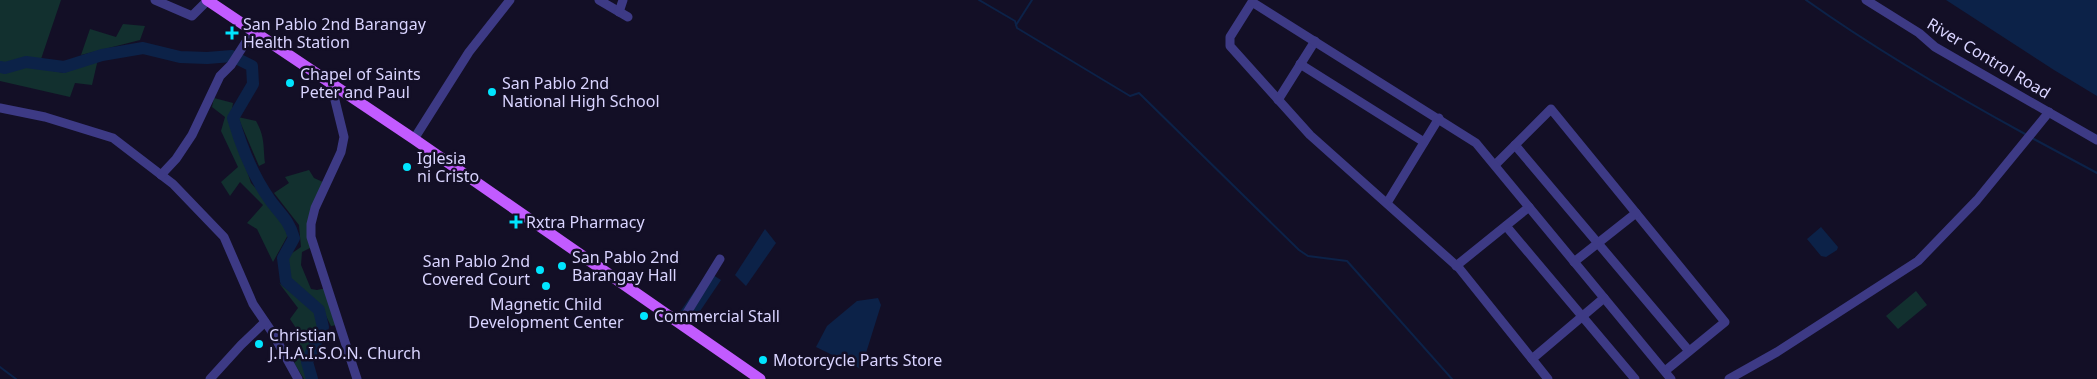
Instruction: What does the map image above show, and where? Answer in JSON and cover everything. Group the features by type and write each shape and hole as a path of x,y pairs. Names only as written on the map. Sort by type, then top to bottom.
{"main road":[{"path":"207,0 414,139 760,379"}],"street":[{"path":"155,0 192,16 207,0"},
{"path":"414,139 469,52 510,0"},
{"path":"599,0 628,17"},
{"path":"619,12 623,0"},
{"name":"River Control Road","path":"1866,0 1919,33 1936,47 2049,112 2064,123 2097,140"},
{"path":"1548,379 1456,266 1310,135 1230,46 1230,37 1252,2 1476,143 1668,374"},
{"path":"161,175 192,135 220,76 233,62 253,31"},
{"path":"1278,100 1315,41"},
{"path":"1300,64 1424,142"},
{"path":"331,84 344,138 341,152 315,208 311,224 311,237 357,379"},
{"path":"0,108 45,117 113,138 173,184 224,237 253,304 298,379"},
{"path":"1495,165 1551,110 1725,322 1689,351 1668,374 1657,379"},
{"path":"1729,379 1776,352 1918,261 1977,200 2049,112"},
{"path":"1387,203 1439,118"},
{"path":"1515,145 1689,351"},
{"path":"1456,266 1529,207"},
{"path":"1574,262 1636,213"},
{"path":"1506,226 1635,379"},
{"path":"680,324 720,259"},
{"path":"1532,359 1604,298"},
{"path":"210,379 241,344 265,322"}],"green space":[{"path":"0,0 61,0 41,59 27,59 0,64"},
{"path":"123,24 145,26 140,40 81,55 90,29 116,37"},
{"path":"98,59 92,85 75,83 70,97 0,81 0,72 26,66 64,73"},
{"path":"214,98 233,103 230,121 251,183 271,205 274,213 286,225 289,233 273,262 257,229 247,223 263,205 240,182 230,196 221,182 238,167 221,131 225,117 212,107"},
{"path":"238,117 256,121 264,146 265,163 259,166"},
{"path":"309,170 314,178 325,183 314,207 312,247 302,252 301,265 311,289 326,288 337,325 331,326 322,308 289,281 285,258 301,247 299,225 274,193 289,183 285,177"},
{"path":"279,283 315,312 318,328 303,365 307,379 304,379 294,363 300,357 300,334 290,319 298,308"},
{"path":"1916,291 1927,305 1898,329 1886,316"}],"water":[{"path":"1946,0 2097,0 2097,96 2054,70"},
{"path":"1821,227 1838,247 1837,250 1826,257 1821,256 1807,239"},
{"path":"765,229 776,243 746,286 735,275"},
{"path":"708,272 721,280 690,326 677,316"},
{"path":"878,298 881,305 861,369 816,347 827,326 857,301"}],"waterway":[{"path":"979,0 1015,21 1017,28 1130,96 1139,93 1299,250 1308,256 1347,261 1452,379"},
{"path":"1016,25 1032,0"},
{"path":"1806,0 1913,70 2025,134"},
{"path":"0,67 5,68 26,62 64,67 102,55 143,48 180,57 207,58 232,56 252,66 253,84 233,118 253,171 264,191 287,222 294,238 283,258 286,281 319,310 323,327 307,362 312,379"},
{"path":"2032,138 2097,173"},
{"path":"0,367 16,379"}],"place":[{"name":"San Pablo 2nd Barangay Health Station","path":"232,33"},
{"name":"Chapel of Saints Peter and Paul","path":"290,83"},
{"name":"San Pablo 2nd National High School","path":"492,92"},
{"name":"Iglesia ni Cristo","path":"407,167"},
{"name":"Rxtra Pharmacy","path":"516,222"},
{"name":"San Pablo 2nd Barangay Hall","path":"562,266"},
{"name":"San Pablo 2nd Covered Court","path":"540,270"},
{"name":"Magnetic Child Development Center","path":"546,286"},
{"name":"Commercial Stall","path":"644,316"},
{"name":"Christian J.H.A.I.S.O.N. Church","path":"259,344"},
{"name":"Motorcycle Parts Store","path":"763,360"}]}
